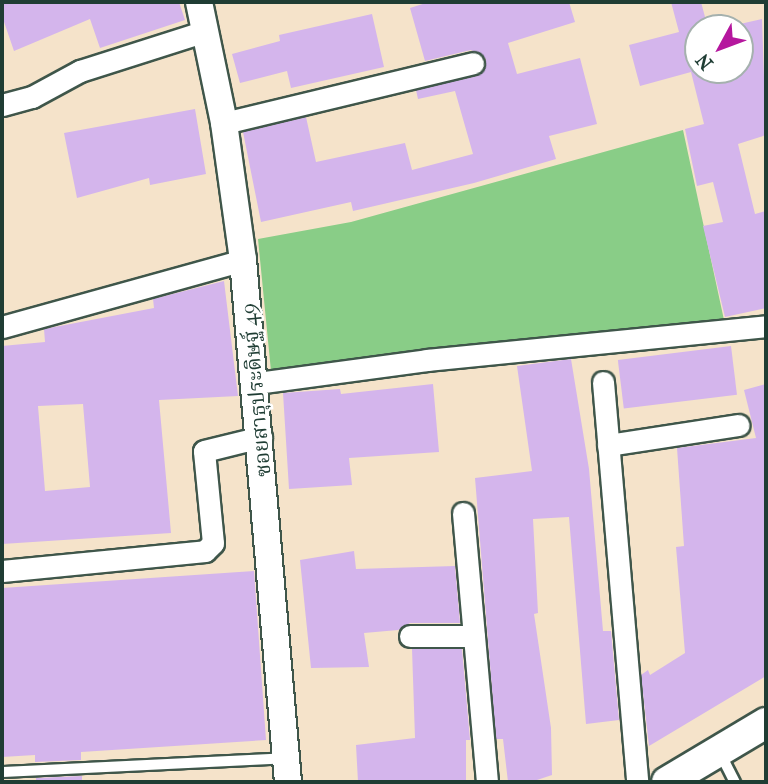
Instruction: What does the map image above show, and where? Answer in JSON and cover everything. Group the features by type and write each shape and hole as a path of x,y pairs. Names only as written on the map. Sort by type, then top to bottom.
{"main road":[{"path":"667,782 720,753 766,723"}],"street":[{"name":"ซอยสาธุประดิษฐ์ 49","path":"199,2 224,123 243,260 257,383 287,770"},
{"path":"2,105 32,97 80,71 205,32"},
{"path":"224,123 473,63"},
{"path":"2,327 243,260"},
{"path":"257,383 427,360 766,326"},
{"path":"603,382 637,782"},
{"path":"608,445 737,425"},
{"path":"2,571 205,551 213,543 204,450 261,437"},
{"path":"463,513 487,782"},
{"path":"410,636 474,636"}],"lane":[{"path":"720,753 735,782"},
{"path":"2,772 287,770"}],"green space":[{"path":"683,130 724,320 271,371 258,239 351,222"}],"building":[{"path":"2,2 179,2 185,20 100,48 90,19 14,51 2,16"},
{"path":"429,2 569,2 575,22 508,43 517,74 580,58 597,124 549,136 556,159 474,183 353,211 351,202 261,222 243,132 306,117 316,162 405,143 412,170 473,154 455,91 418,99 416,90 477,76 485,67 486,59 471,50 425,61 410,8"},
{"path":"671,2 701,2 704,14 684,14 684,74 640,86 629,45 679,32"},
{"path":"372,14 384,67 291,88 287,71 240,83 232,54 280,41 279,35"},
{"path":"762,19 766,135 738,144 755,214 766,211 766,308 725,317 703,226 723,222 713,182 697,186 685,129 704,124 694,84 754,84 754,21"},
{"path":"195,109 206,174 150,185 149,178 77,198 64,133"},
{"path":"224,281 238,396 159,400 171,533 2,544 2,346 45,342 44,329 154,308 153,299","holes":["83,404 90,487 45,491 38,406"]},
{"path":"731,346 737,395 624,409 618,360"},
{"path":"571,359 589,469 603,631 611,631 619,720 586,724 569,517 533,519 538,613 534,614 551,728 552,775 531,782 508,782 503,739 496,739 475,478 532,471 517,366"},
{"path":"433,384 439,452 349,458 352,485 289,489 283,393 340,389 341,394"},
{"path":"766,384 766,676 649,746 641,675 648,670 650,675 685,653 676,547 684,546 677,448 756,438 744,390"},
{"path":"354,551 356,569 455,566 460,623 410,623 398,630 364,633 369,667 311,668 300,560"},
{"path":"254,571 266,740 81,752 81,760 35,762 35,755 2,757 2,588"},
{"path":"412,649 462,649 470,740 466,740 466,782 358,782 356,745 415,738"},
{"path":"82,776 82,782 36,782 36,778"}]}
